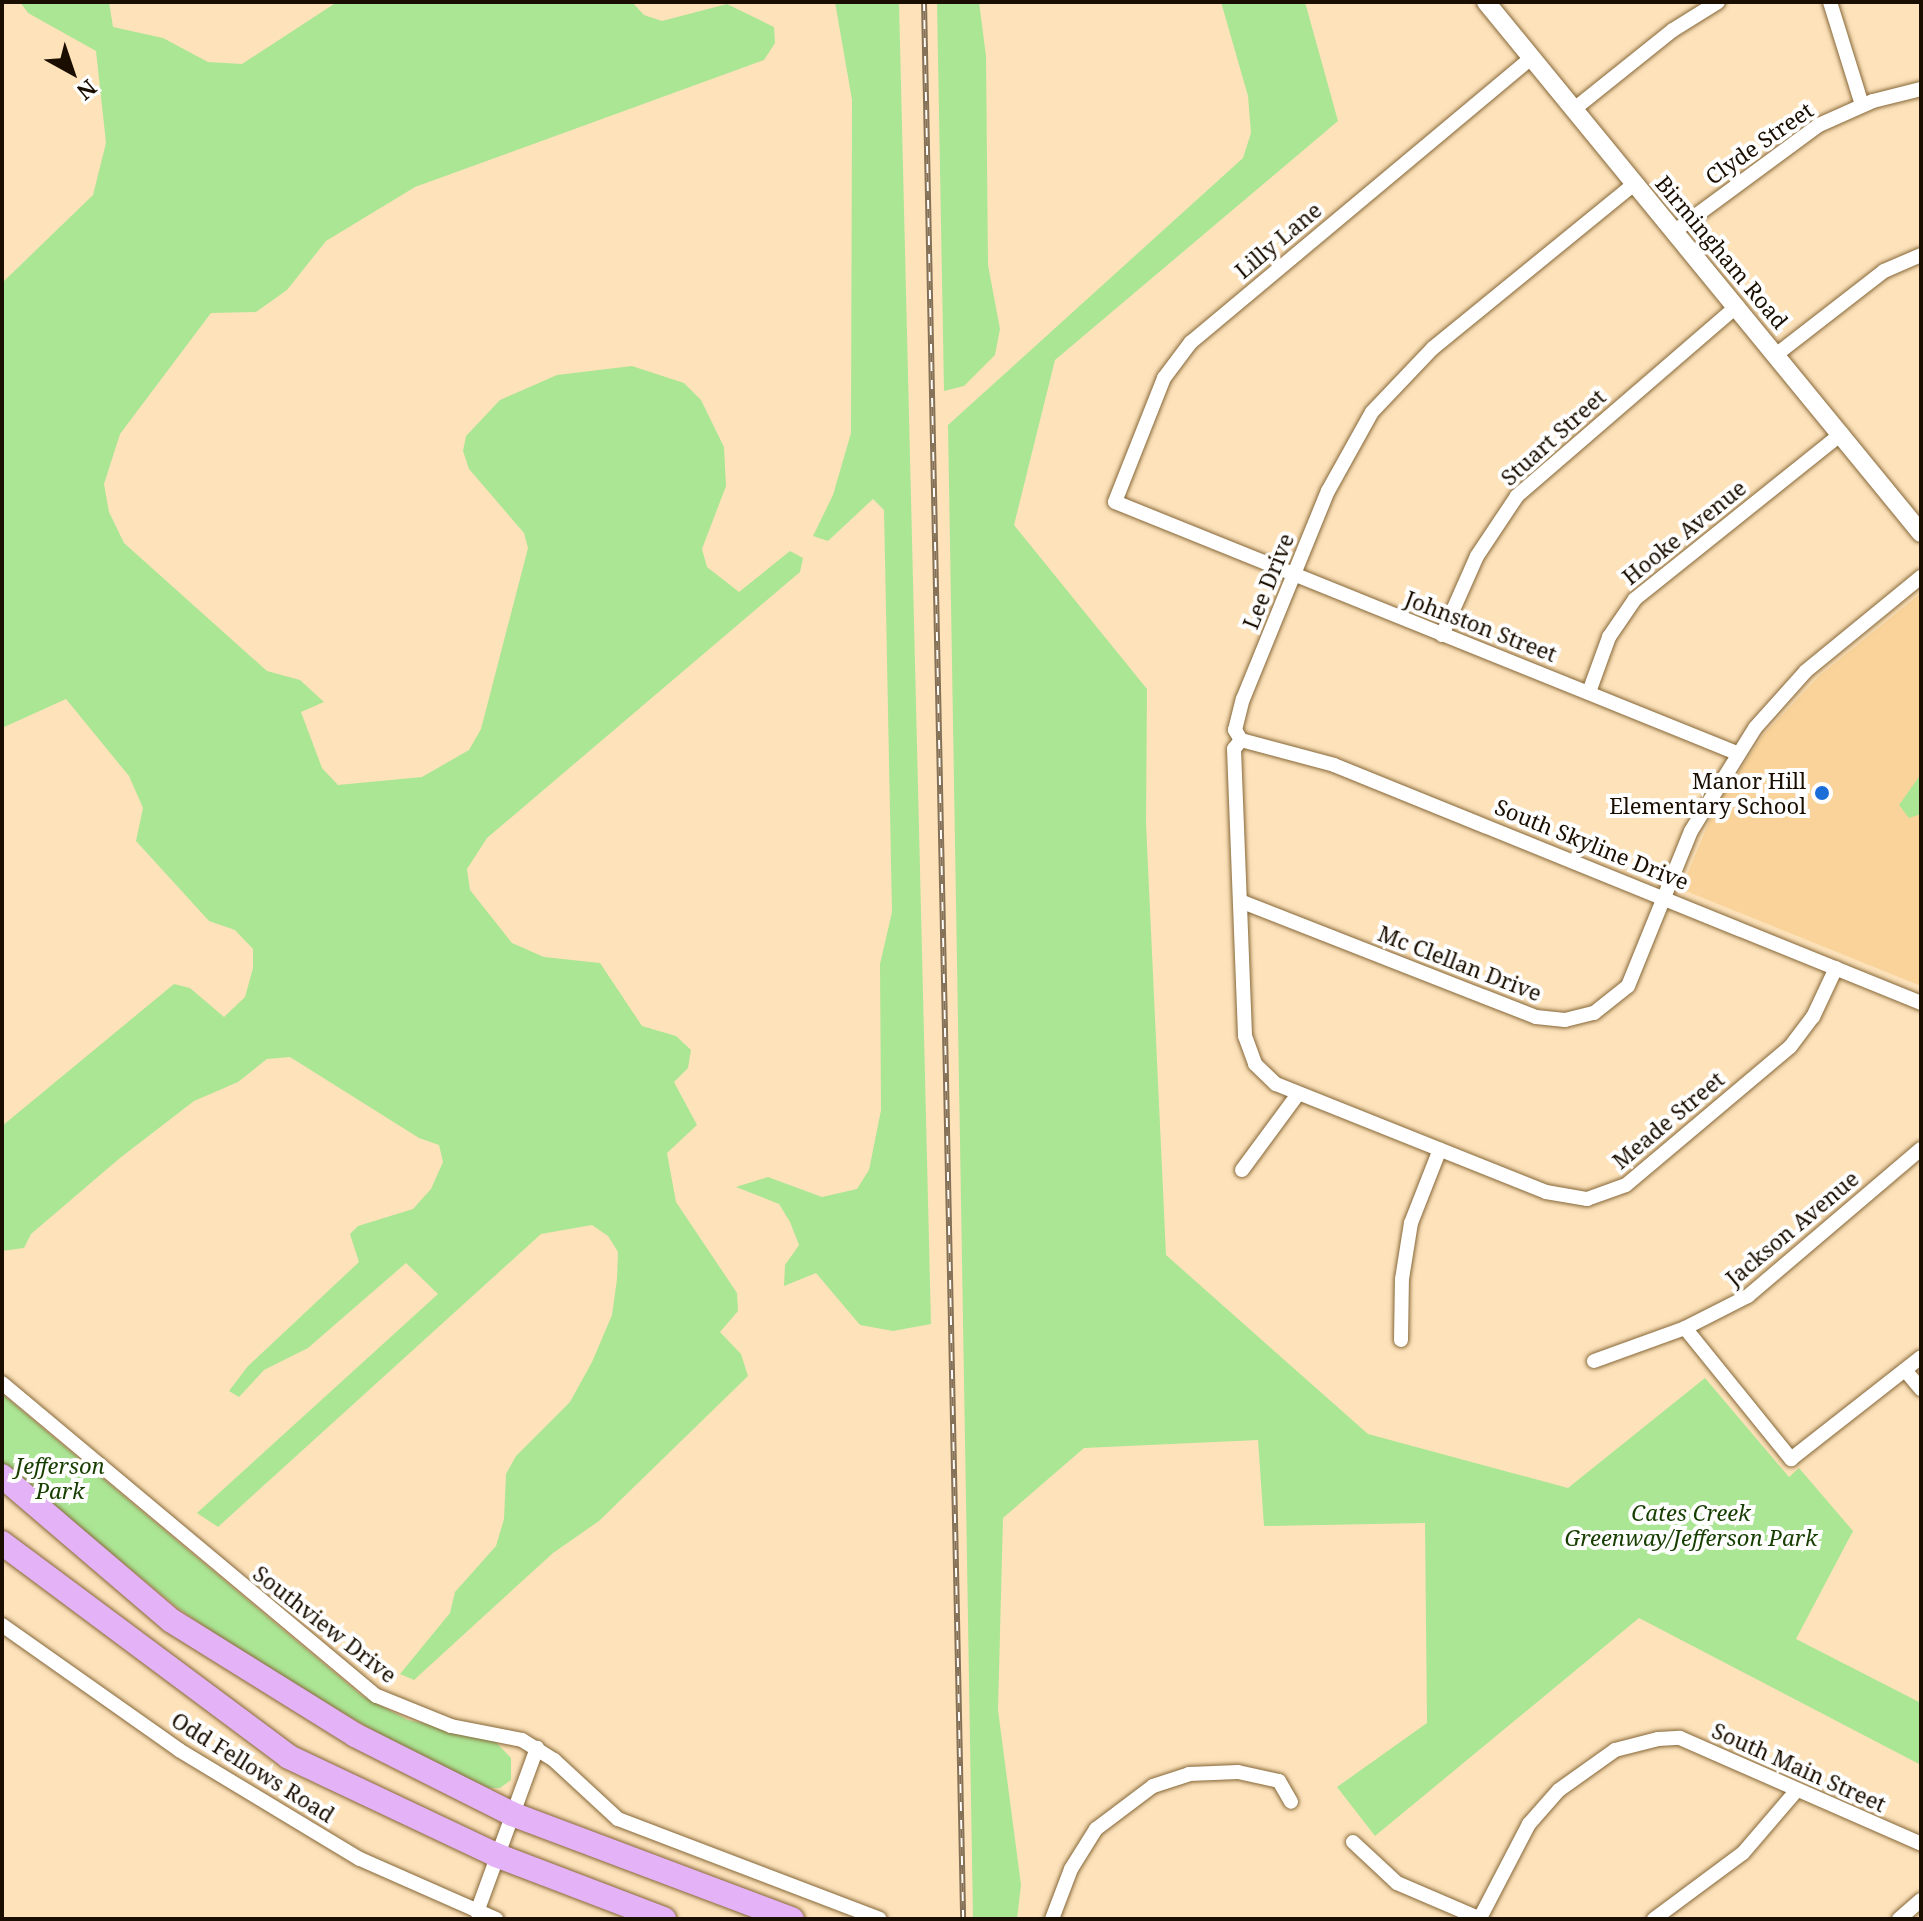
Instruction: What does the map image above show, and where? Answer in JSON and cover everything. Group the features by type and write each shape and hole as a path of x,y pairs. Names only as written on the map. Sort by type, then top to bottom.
{"highway":[{"path":"2,1476 172,1621 355,1735 512,1814 792,1919"},
{"path":"2,1543 289,1757 496,1855 664,1919"}],"street":[{"name":"Birmingham Road","path":"1486,2 1921,533"},
{"path":"1573,110 1673,30 1718,2"},
{"path":"1830,2 1862,105"},
{"name":"Lilly Lane","path":"1115,502 1164,378 1191,342 1531,58"},
{"name":"Clyde Street","path":"1675,231 1800,136 1862,105 1921,89"},
{"name":"Lee Drive","path":"1298,1094 1264,1075 1248,1050 1234,749 1241,740 1235,730 1243,699 1348,450 1400,378 1634,184"},
{"path":"1777,354 1884,271 1921,255"},
{"name":"Stuart Street","path":"1442,635 1482,547 1517,496 1737,306"},
{"name":"Hooke Avenue","path":"1589,692 1609,637 1635,599 1842,433"},
{"name":"Johnston Street","path":"1115,502 1209,543 1737,753"},
{"name":"Mc Clellan Drive","path":"1240,901 1536,1017 1565,1020 1606,1007 1628,986 1691,831 1737,753 1806,671 1921,577"},
{"name":"South Skyline Drive","path":"1241,740 1334,765 1921,1003"},
{"name":"Meade Street","path":"1298,1094 1562,1198 1612,1193 1790,1047 1813,1017 1836,968"},
{"path":"1242,1170 1298,1094"},
{"path":"1401,1340 1409,1234 1440,1149"},
{"name":"Jackson Avenue","path":"1594,1361 1685,1328 1771,1280 1921,1149"},
{"path":"1685,1328 1791,1459 1921,1357"},
{"path":"1905,1370 1921,1389"},
{"name":"Southview Drive","path":"2,1383 377,1696 451,1726 508,1735 537,1748 599,1806 634,1827 880,1919"},
{"name":"Odd Fellows Road","path":"2,1625 192,1758 360,1859 496,1919"},
{"name":"South Main Street","path":"1481,1919 1529,1824 1552,1797 1594,1761 1658,1739 1680,1738 1921,1844"},
{"path":"477,1912 537,1748"},
{"path":"1052,1919 1071,1869 1096,1829 1153,1786 1189,1774 1238,1772 1279,1781 1291,1802"},
{"path":"1654,1919 1743,1853 1797,1790"},
{"path":"1353,1842 1397,1883 1481,1919"},
{"path":"1899,1919 1921,1900"}],"shaded area":[{"name":"Manor Hill Elementary School","path":"1921,593 1921,986 1681,889 1715,808 1764,734 1819,676"}],"green space":[{"path":"20,2 109,2 113,27 163,38 208,62 242,64 337,2 632,2 644,15 662,21 727,4 774,27 775,43 764,60 415,187 326,241 287,290 256,312 211,313 120,434 104,484 109,512 124,543 267,671 300,680 324,702 301,712 322,768 338,785 422,777 469,750 481,729 528,548 524,533 469,469 463,451 466,436 500,400 557,375 632,366 684,383 701,400 724,447 726,486 702,549 707,567 739,592 790,551 803,558 800,572 487,838 467,869 470,890 512,943 544,957 600,963 642,1026 676,1036 691,1050 688,1068 674,1082 697,1125 667,1153 676,1202 737,1293 738,1311 720,1332 741,1354 748,1376 599,1521 553,1553 414,1680 400,1674 450,1613 455,1592 496,1546 504,1519 506,1474 516,1456 570,1402 592,1362 612,1315 617,1279 618,1252 608,1236 592,1225 541,1234 218,1527 197,1513 438,1294 406,1263 308,1348 264,1370 239,1397 229,1391 248,1366 359,1262 350,1234 358,1226 413,1209 431,1189 443,1162 439,1145 419,1138 290,1057 267,1059 238,1082 194,1101 120,1158 31,1234 24,1248 2,1251 2,1126 174,984 190,988 224,1017 245,997 253,968 253,949 235,930 209,921 136,841 143,808 129,776 66,699 2,728 2,283 93,195 106,143 96,51 28,13"},
{"path":"835,2 899,2 931,1324 893,1331 860,1325 816,1273 784,1286 785,1265 799,1245 790,1222 779,1204 736,1187 768,1177 822,1197 857,1189 869,1170 881,1110 880,964 892,912 884,510 873,499 828,541 813,536 833,495 851,433 852,100"},
{"path":"937,2 979,2 986,56 988,265 1000,329 995,355 964,386 944,391"},
{"name":"Cates Creek Greenway/Jefferson Park","path":"1221,2 1305,2 1338,121 1055,360 1014,525 1147,689 1146,823 1166,1255 1368,1434 1568,1488 1705,1378 1789,1477 1799,1468 1853,1531 1796,1639 1921,1703 1921,1765 1639,1618 1375,1836 1337,1787 1427,1723 1425,1523 1264,1526 1258,1440 1084,1448 1003,1518 998,1710 1021,1885 1017,1919 973,1919 948,425 1243,158 1251,133 1248,96"},
{"path":"1921,774 1921,814 1909,818 1899,805"},
{"name":"Jefferson Park","path":"2,1394 362,1696 408,1720 493,1739 511,1758 511,1780 500,1788 489,1788 411,1752 264,1667 178,1608 2,1463"}],"railway":[{"path":"924,2 963,1919"}],"place":[{"name":"Manor Hill Elementary School","path":"1822,793"}]}
